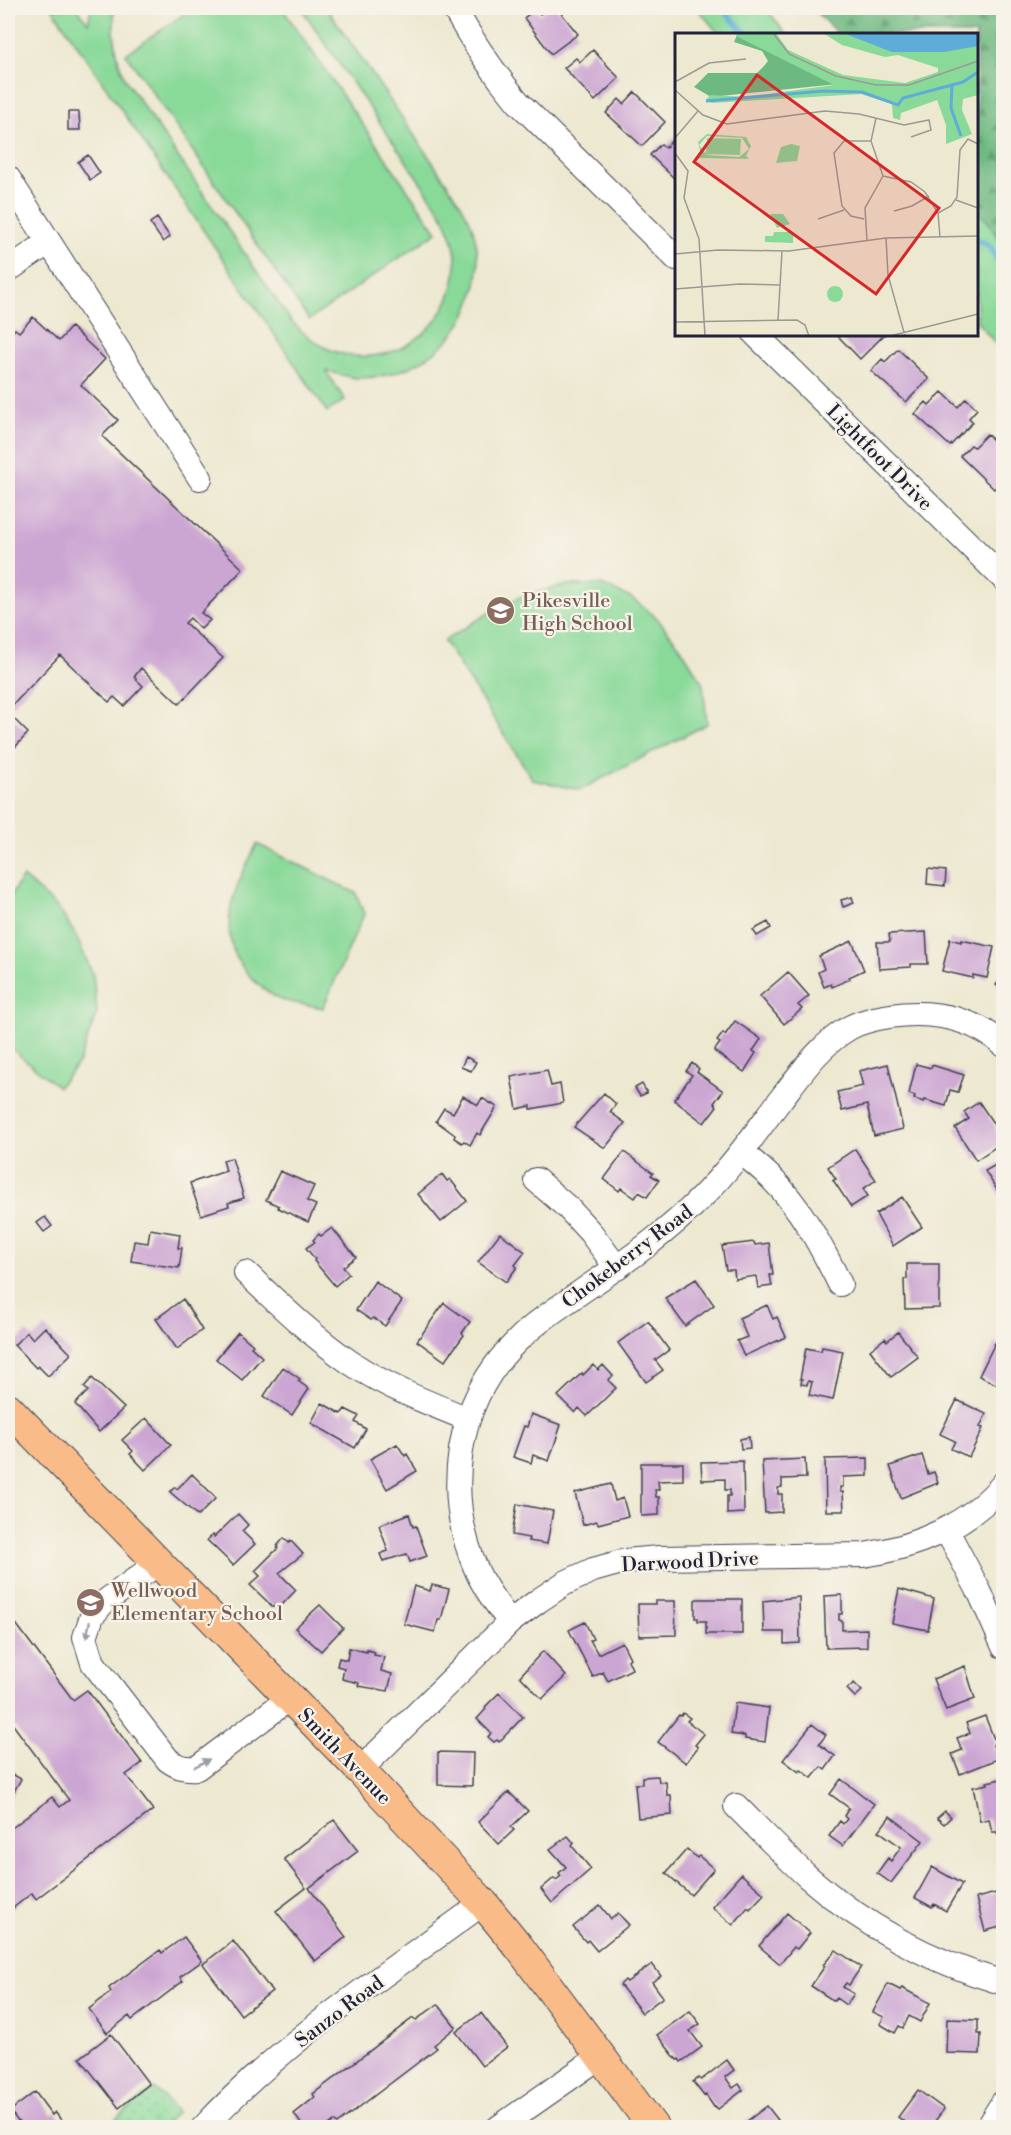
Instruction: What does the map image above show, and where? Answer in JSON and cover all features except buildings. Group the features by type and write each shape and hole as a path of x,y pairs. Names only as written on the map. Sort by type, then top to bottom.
{"main road":[{"name":"Smith Avenue","path":"8,1408 360,1770 483,1903 519,1947 654,2127"}],"street":[{"path":"453,8 473,43 518,102 675,257"},
{"path":"8,178 200,478"},
{"path":"8,270 49,242"},
{"name":"Lightfoot Drive","path":"758,336 1004,579"},
{"name":"Chokeberry Road","path":"510,1622 477,1572 458,1509 457,1480 461,1447 468,1419 484,1384 500,1360 517,1341 546,1317 617,1268 690,1210 717,1183 803,1070 824,1047 850,1028 877,1018 909,1013 939,1014 966,1022 992,1035 1004,1045"},
{"path":"741,1152 770,1177 787,1196 818,1240 840,1284"},
{"path":"536,1180 568,1208 591,1233 617,1268"},
{"path":"246,1272 286,1311 352,1364 415,1397 468,1419"},
{"name":"Darwood Drive","path":"360,1770 510,1622 565,1583 593,1570 626,1561 659,1558 864,1555 888,1551 915,1543 946,1529 975,1510 1004,1483"},
{"path":"946,1529 980,1593 1004,1647"},
{"path":"158,1563 102,1604 92,1616 85,1637 87,1650 93,1663 168,1760 186,1769 197,1768 290,1698"},
{"path":"736,1806 809,1877 874,1926 950,1964 1004,1983"},
{"name":"Sanzo Road","path":"203,2127 302,2037 483,1903"},
{"path":"502,2126 601,2056"},
{"path":"987,2127 1004,2101"}],"green space":[{"path":"52,8 77,8 88,23 91,8 114,8 116,45 119,63 126,81 291,321 317,343 328,349 351,355 373,356 395,351 414,341 431,326 444,308 452,287 456,264 455,250 450,231 441,212 301,8 327,8 459,201 471,223 478,259 476,286 467,311 453,334 434,352 412,366 386,375 357,378 326,371 345,400 327,412"},
{"path":"193,8 282,8 437,232 309,320 126,54"},
{"path":"697,8 766,8 785,33 718,33"},
{"path":"812,8 1003,8 1003,250 978,216 978,33 837,33"},
{"path":"978,212 990,224 1003,246 1003,352 978,323"},
{"path":"567,585 602,585 631,598 656,617 681,648 703,684 707,724 580,790 533,780 444,641 500,606 527,594"},
{"path":"257,844 356,893 364,914 323,1008 282,1000 272,995 246,972 236,956 230,940 231,908 235,892"},
{"path":"23,877 58,908 75,934 93,975 97,1013 79,1062 58,1087 8,1046 8,899"},
{"path":"155,2088 177,2112 162,2127 110,2127 108,2125"}],"waterway":[{"path":"722,8 745,33"},
{"path":"978,240 990,246 1004,271"}],"place":[{"name":"Pikesville High School","path":"501,611"},
{"name":"Wellwood Elementary School","path":"90,1602"}]}
